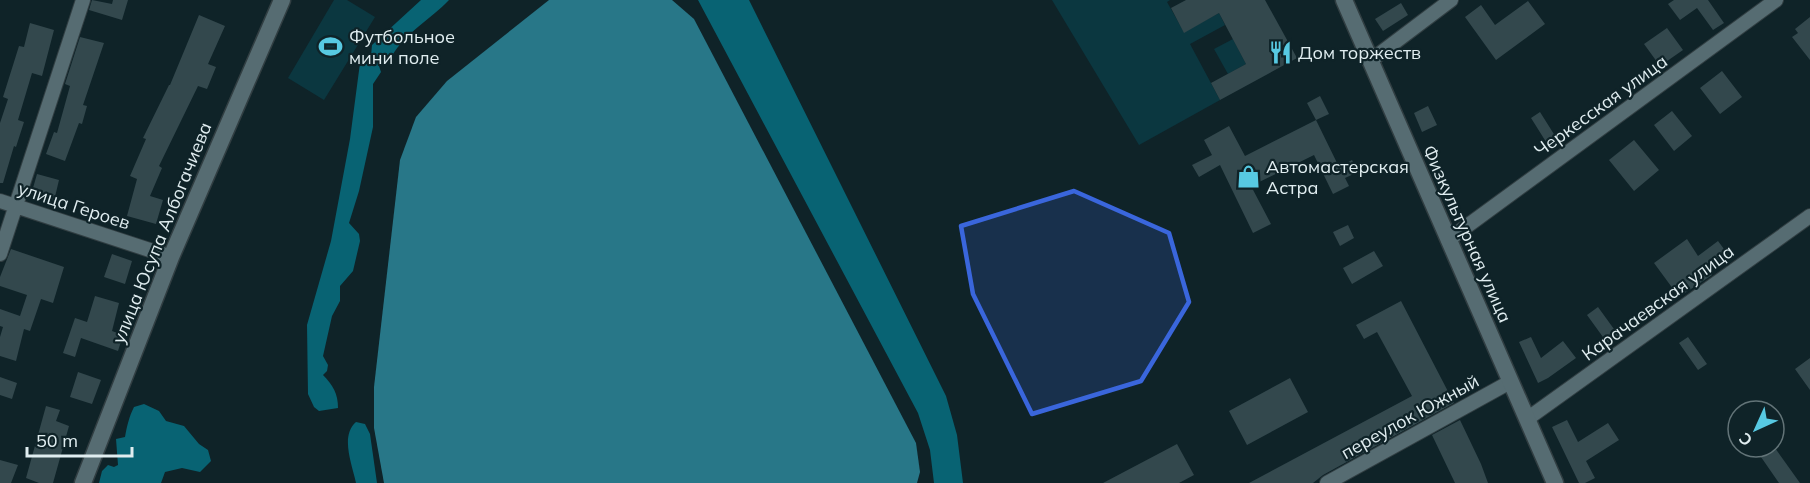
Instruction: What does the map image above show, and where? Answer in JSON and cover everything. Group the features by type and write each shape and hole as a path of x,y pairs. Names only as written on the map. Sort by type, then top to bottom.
{"main road":[{"name":"улица Юсупа Албогачиева","path":"83,483 171,257 282,0"},
{"name":"Физкультурная улица","path":"1344,0 1555,483"}],"street":[{"path":"0,254 82,0"},
{"path":"1370,61 1451,0"},
{"name":"Черкесская улица","path":"1448,240 1776,0"},
{"name":"улица Героев","path":"0,201 171,257"},
{"name":"Карачаевская улица","path":"1527,419 1810,216"},
{"name":"переулок Южный","path":"1327,483 1510,382"}],"highlighted area":[{"path":"1074,191 1169,233 1189,302 1141,381 1032,414 973,294 961,226"}],"shaded area":[{"name":"Футбольное мини поле","path":"334,0 347,0 375,17 324,100 288,78"},
{"path":"421,0 449,0 411,33 392,56 377,60 381,72 373,84 373,127 359,191 349,223 359,234 360,241 353,271 340,286 340,301 332,316 323,356 328,365 323,375 334,390 338,408 319,411 314,407 308,394 307,325 331,241 350,139 360,63 371,56 372,45"},
{"path":"549,0 672,0 694,19 916,443 920,472 917,483 384,483 374,428 374,387 400,160 416,117 447,81"},
{"path":"698,0 749,0 946,396 957,435 963,483 934,483 930,450 918,413"},
{"path":"1052,0 1170,0 1167,2 1184,32 1219,13 1225,25 1190,44 1220,100 1139,145"},
{"path":"1233,39 1246,64 1228,74 1214,49"},
{"path":"144,404 159,411 166,421 184,426 199,444 208,450 211,461 200,472 182,468 165,472 161,483 99,483 102,471 108,465 114,467 118,465 116,439 125,437 134,407"},
{"path":"356,422 365,424 370,434 377,483 356,483 348,442 351,428"}],"building":[{"path":"92,0 112,4 113,0 128,0 122,20 89,10"},
{"name":"Дом торжеств","path":"1186,0 1265,0 1297,58 1220,100 1211,83 1246,64 1219,13 1184,33 1171,8"},
{"path":"1674,0 1708,0 1724,23 1713,30 1697,8 1680,20 1668,4"},
{"path":"1528,1 1545,24 1496,60 1465,17 1481,5 1495,25"},
{"path":"1401,3 1408,15 1383,31 1375,19"},
{"path":"199,15 225,26 208,64 216,67 207,89 198,86 159,166 162,168 150,196 163,200 156,224 127,216 137,179 130,176 146,139 143,138 170,85"},
{"path":"1810,17 1810,60 1792,37 1798,33 1795,29"},
{"path":"30,23 54,30 42,76 32,73 18,120 24,122 3,183 0,183 0,123 8,99 3,97 19,46 24,47"},
{"path":"1667,28 1683,50 1660,66 1644,44"},
{"path":"80,37 104,43 83,105 87,106 82,124 79,123 65,161 46,154 54,132 57,133 70,86 65,84"},
{"path":"1722,71 1742,97 1720,114 1700,88"},
{"path":"1320,96 1329,114 1316,120 1307,103"},
{"path":"1428,106 1437,125 1422,132 1414,113"},
{"path":"1672,111 1692,136 1674,151 1654,125"},
{"path":"1540,112 1557,139 1548,145 1531,118"},
{"name":"Автомастерская Астра","path":"1316,120 1339,167 1352,160 1358,172 1345,178 1349,186 1333,194 1314,155 1251,186 1271,224 1253,233 1220,165 1199,177 1192,165 1212,155 1204,140 1229,126 1245,156"},
{"path":"1634,140 1659,170 1634,191 1609,160"},
{"path":"37,174 59,180 54,201 31,195"},
{"path":"1348,225 1354,238 1340,246 1333,232"},
{"path":"1687,239 1698,256 1718,241 1730,257 1710,271 1712,275 1679,297 1654,263"},
{"path":"11,249 64,267 53,303 41,299 30,331 24,329 16,361 0,356 0,337 3,327 0,326 0,309 20,316 27,295 0,286 0,277"},
{"path":"1374,251 1383,266 1352,284 1343,268"},
{"path":"112,254 132,261 125,284 104,277"},
{"path":"95,296 119,303 112,331 123,335 118,351 81,338 75,357 63,353 75,318 87,322"},
{"path":"1401,301 1454,403 1323,475 1313,483 1249,483 1412,396 1377,332 1364,339 1356,325"},
{"path":"1598,307 1619,336 1608,344 1587,315"},
{"path":"1531,337 1541,358 1563,341 1576,358 1538,383 1519,342"},
{"path":"1688,337 1707,364 1698,370 1679,343"},
{"path":"1810,358 1810,390 1795,369"},
{"path":"78,372 101,380 92,404 70,397"},
{"path":"0,377 17,383 12,399 0,395"},
{"path":"1290,378 1308,412 1247,445 1229,411"},
{"path":"46,406 60,410 56,421 69,426 53,483 39,483 26,478"},
{"path":"1460,420 1488,483 1455,483 1432,435"},
{"path":"1567,420 1578,442 1608,423 1619,440 1586,461 1595,478 1585,483 1579,483 1552,427"},
{"path":"1177,444 1194,475 1179,483 1103,483"},
{"path":"1762,459 1783,459 1800,483 1779,483"},
{"path":"0,460 18,465 11,483 0,483"}],"place":[{"name":"Футбольное мини поле","path":"331,47"},
{"name":"Дом торжеств","path":"1280,53"},
{"name":"Автомастерская Астра","path":"1248,177"}]}
